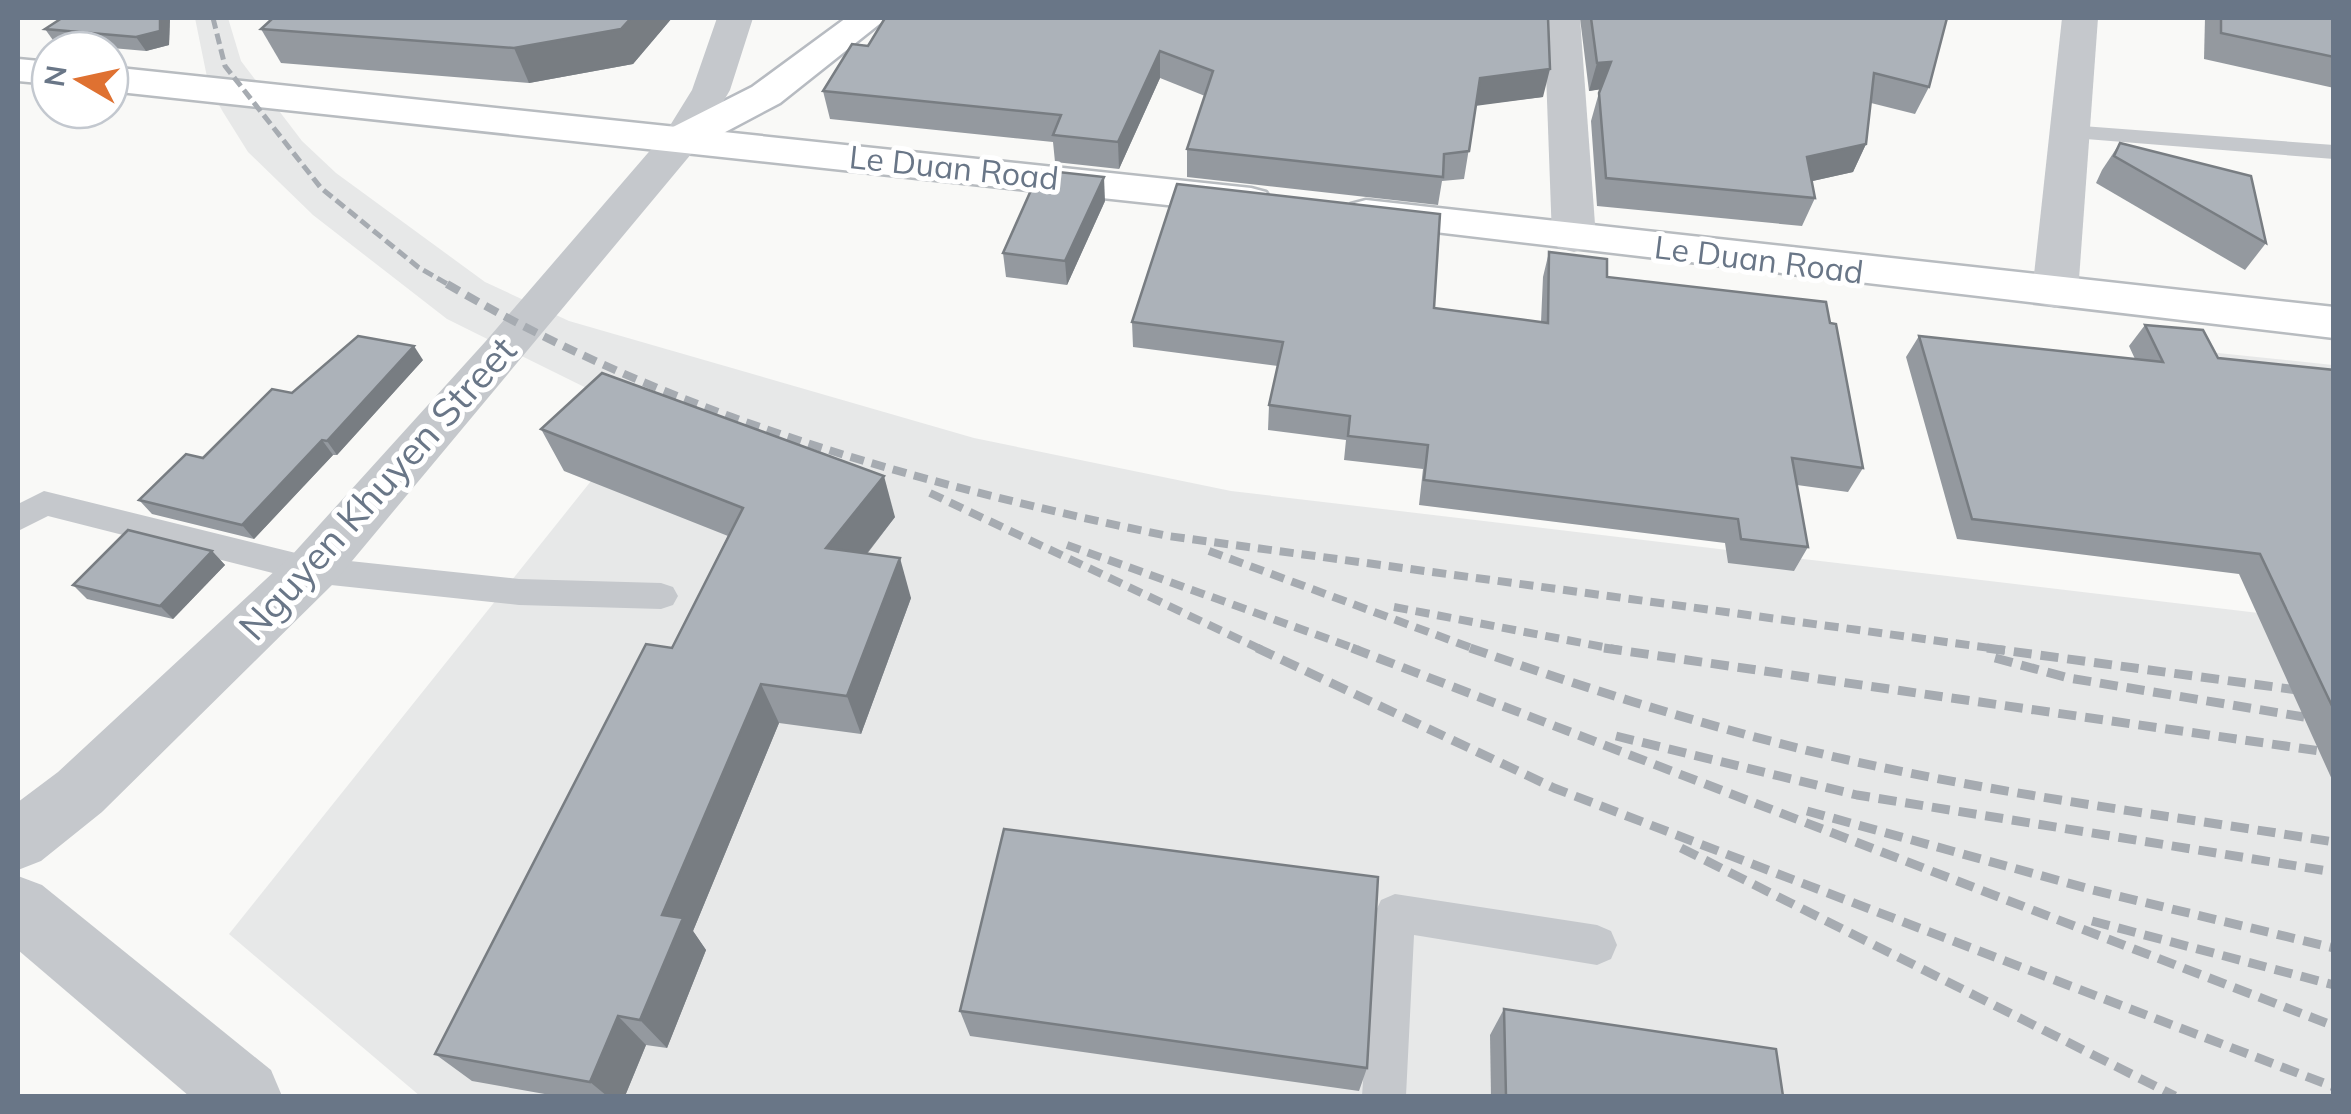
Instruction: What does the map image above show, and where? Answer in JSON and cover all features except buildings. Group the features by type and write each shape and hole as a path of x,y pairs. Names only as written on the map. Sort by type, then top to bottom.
{"main road":[{"path":"683,138 766,95 869,18"},
{"name":"Le Duan Road","path":"130,82 683,138 2334,323"}],"street":[{"name":"Nguyen Khuyen Street","path":"18,840 80,792 312,570 683,138 711,90 734,18"},
{"path":"1562,18 1574,238"},
{"path":"2055,293 2080,18"},
{"path":"18,908 245,1096"}],"lane":[{"path":"2069,132 2334,152"},
{"path":"18,519 44,504 312,570 519,592 661,596"},
{"path":"1384,1096 1395,913 1597,946"}],"shaded area":[{"path":"195,18 228,18 241,61 302,141 336,173 485,282 569,321 974,438 1231,491 2284,616 2189,350 2333,365 2333,1096 420,1096 229,934 643,416 447,319 313,215 248,152 223,112 209,87"}],"railway":[{"path":"213,18 225,66 321,188 418,267 451,286"},
{"path":"447,284 532,330 707,408 888,468 1074,516 1168,536 2005,650"},
{"path":"930,493 1262,650"},
{"path":"1067,545 1359,650"},
{"path":"1209,551 1477,650"},
{"path":"1394,607 1619,650"},
{"path":"1257,648 1554,788 2334,1087"},
{"path":"1352,648 2334,1026"},
{"path":"1470,648 1658,709 1848,760 2029,795 2334,842"},
{"path":"1604,648 2334,753"},
{"path":"1987,648 2334,695"},
{"path":"1995,658 2069,678 2334,722"},
{"path":"1616,736 1857,795 2334,872"},
{"path":"1807,811 2093,890 2334,948"},
{"path":"1681,848 2175,1096"},
{"path":"2092,921 2334,985"}]}
